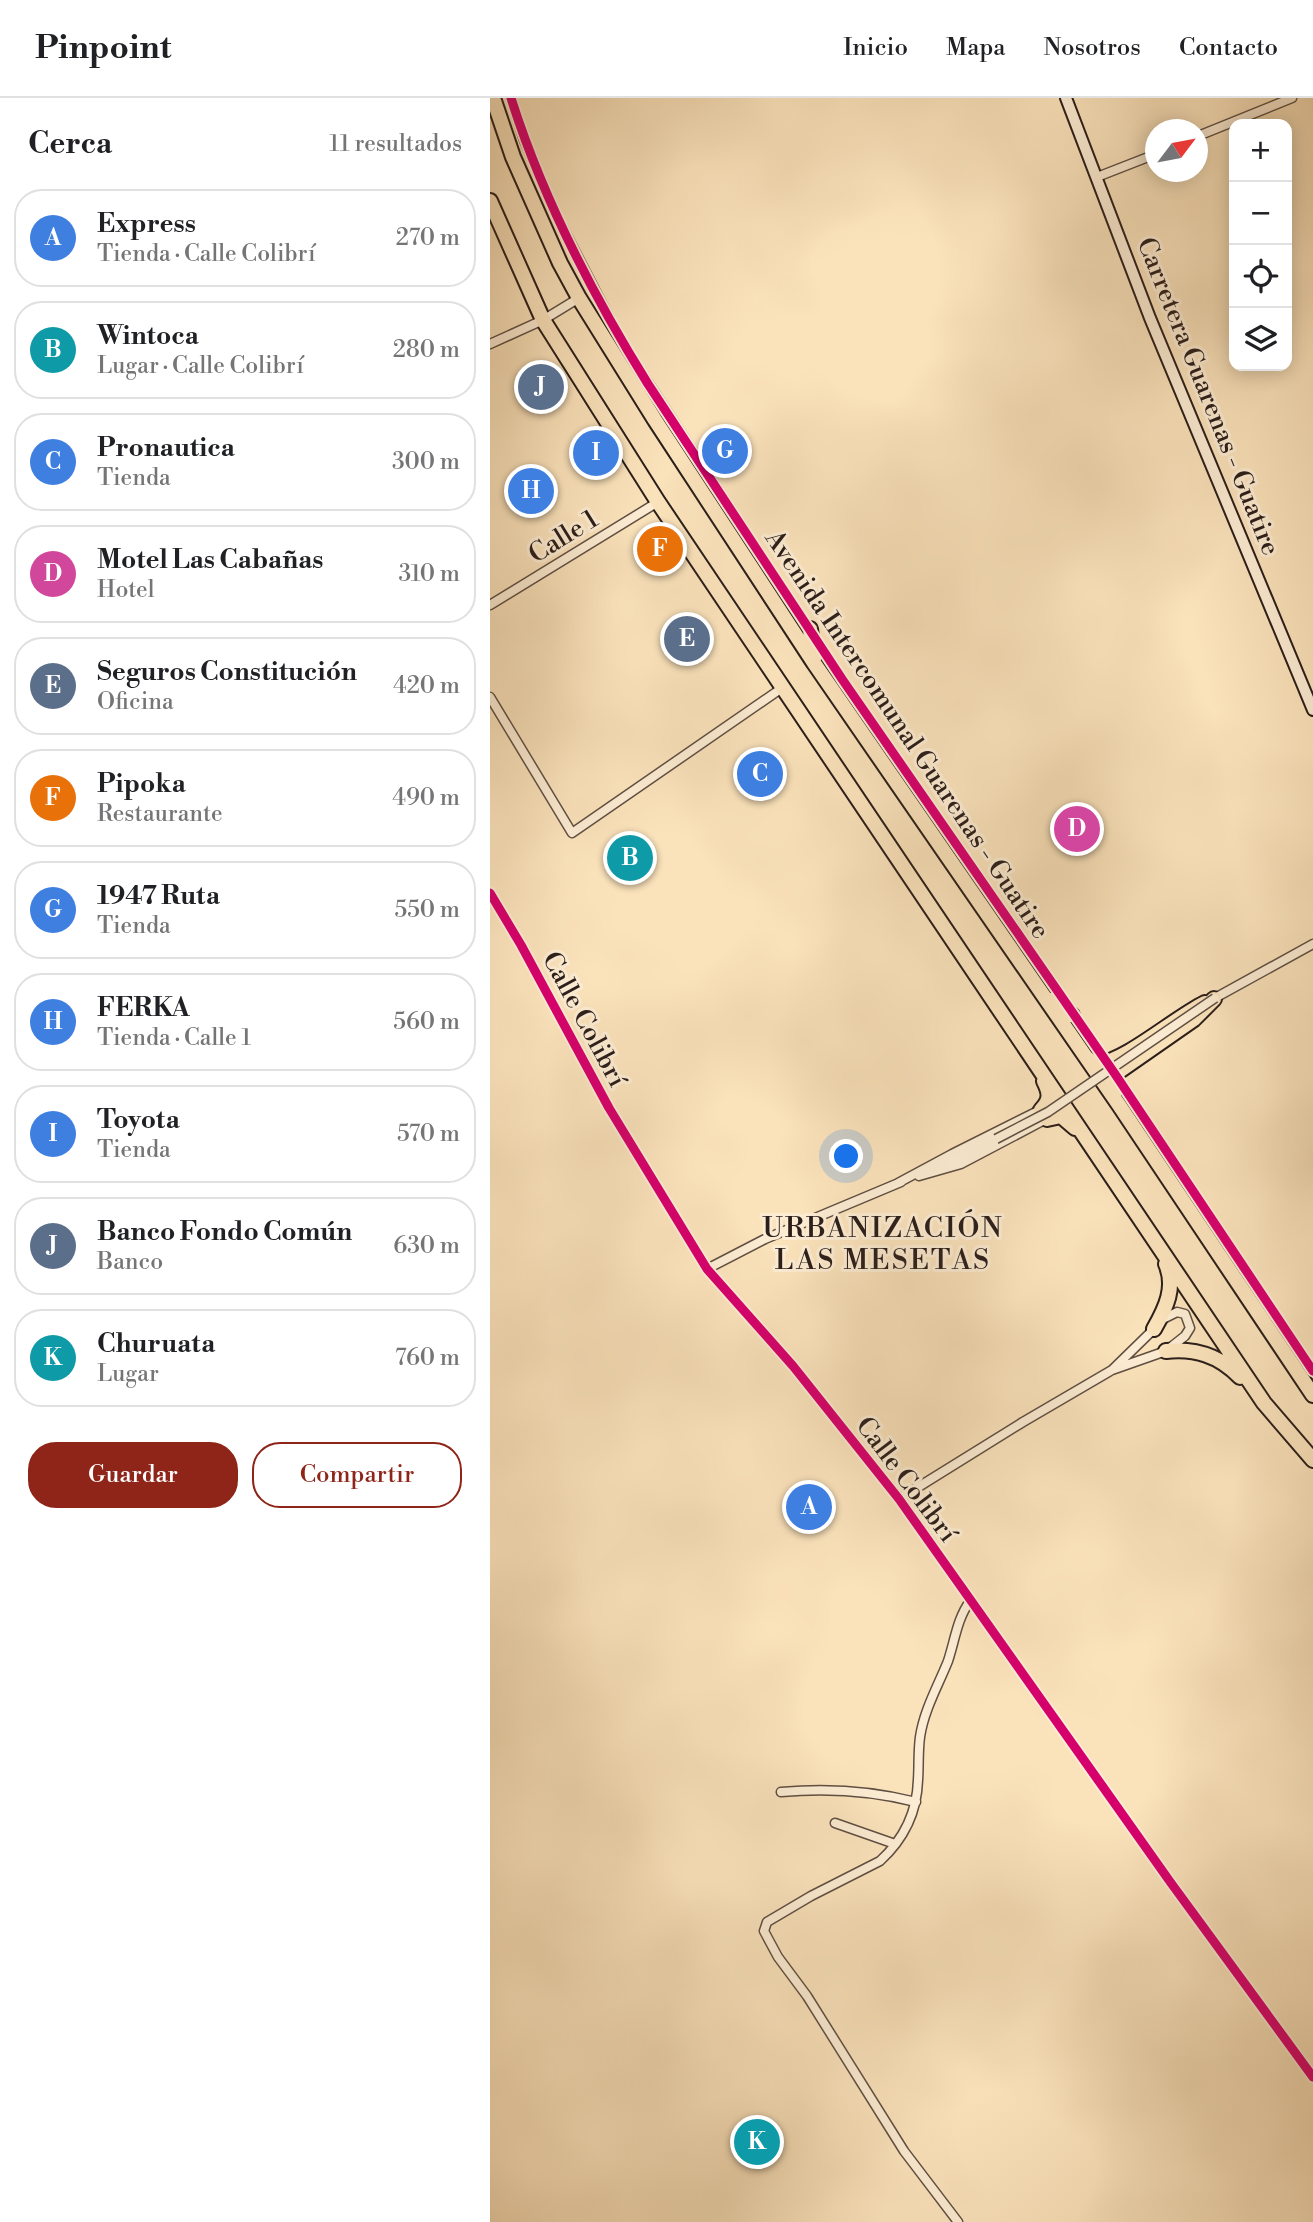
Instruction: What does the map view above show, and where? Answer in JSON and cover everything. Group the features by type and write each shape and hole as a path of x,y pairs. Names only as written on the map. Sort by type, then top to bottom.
{"highway":[{"name":"Avenida Intercomunal Guarenas - Guatire","path":"493,98 513,157 560,263 579,298 689,473 814,663 1119,1105 1313,1395"},
{"path":"490,201 543,320 658,502 1264,1403"},
{"path":"810,629 814,663"},
{"path":"1041,993 1072,1015"},
{"path":"1119,1105 1112,1088 1111,1069 1116,1059 1188,1012 1215,998"},
{"path":"1032,1058 1049,1093 1049,1103 1044,1114 1061,1116 1091,1143"},
{"path":"1086,1058 1096,1065 1111,1069"},
{"path":"1154,1329 1169,1300 1170,1285 1169,1272 1157,1244"},
{"path":"1166,1351 1198,1351 1223,1362 1264,1403 1313,1460"}],"main road":[{"name":"Carretera Guarenas - Guatire","path":"1066,98 1159,341 1313,710"}],"street":[{"name":"Avenida Intercomunal Guarenas - Guatire","path":"510,98 524,140 558,218 623,344 842,680 1111,1069 1313,1371"},
{"path":"1208,132 1292,98"},
{"path":"1097,177 1145,157"},
{"path":"490,344 543,320 579,298"},
{"name":"Calle 1","path":"490,605 658,502"},
{"path":"490,697 572,833 782,688"},
{"name":"Calle Colibrí","path":"490,893 609,1108 707,1269 793,1366 899,1499 1003,1650 1131,1824 1171,1884 1311,2072"},
{"path":"919,1176 1048,1112 1215,998 1313,944"},
{"path":"898,1183 961,1164 1044,1114"},
{"path":"707,1269 765,1239 898,1183 1044,1114"},
{"path":"899,1499 1112,1370 1166,1351 1190,1328 1185,1314 1177,1312 1165,1317 1112,1370"},
{"path":"958,2222 904,2151 807,1996 778,1958 764,1931 767,1922 873,1867 895,1844 911,1820 916,1802 918,1749 923,1724 947,1663 961,1617 971,1601"},
{"path":"781,1792 833,1791 895,1796 916,1802"},
{"path":"835,1823 895,1844"}],"cycle path":[{"path":"511,98 538,173 570,245 607,316 648,384 842,679 1115,1074 1313,1371"},
{"path":"490,893 609,1108 707,1269 793,1366 899,1499 1171,1883 1313,2077"}],"place":[{"name":"Banco Fondo Común","path":"541,387"},
{"name":"1947 Ruta","path":"725,451"},
{"name":"Toyota","path":"596,453"},
{"name":"FERKA","path":"531,491"},
{"name":"Pipoka","path":"660,549"},
{"name":"Seguros Constitución","path":"687,639"},
{"name":"Pronautica","path":"760,774"},
{"name":"Motel Las Cabañas","path":"1077,829"},
{"name":"Wintoca","path":"630,858"},
{"name":"Express","path":"809,1507"},
{"name":"Churuata","path":"757,2142"}],"district":[{"name":"URBANIZACIÓN LAS MESETAS","path":"883,1243"}]}
